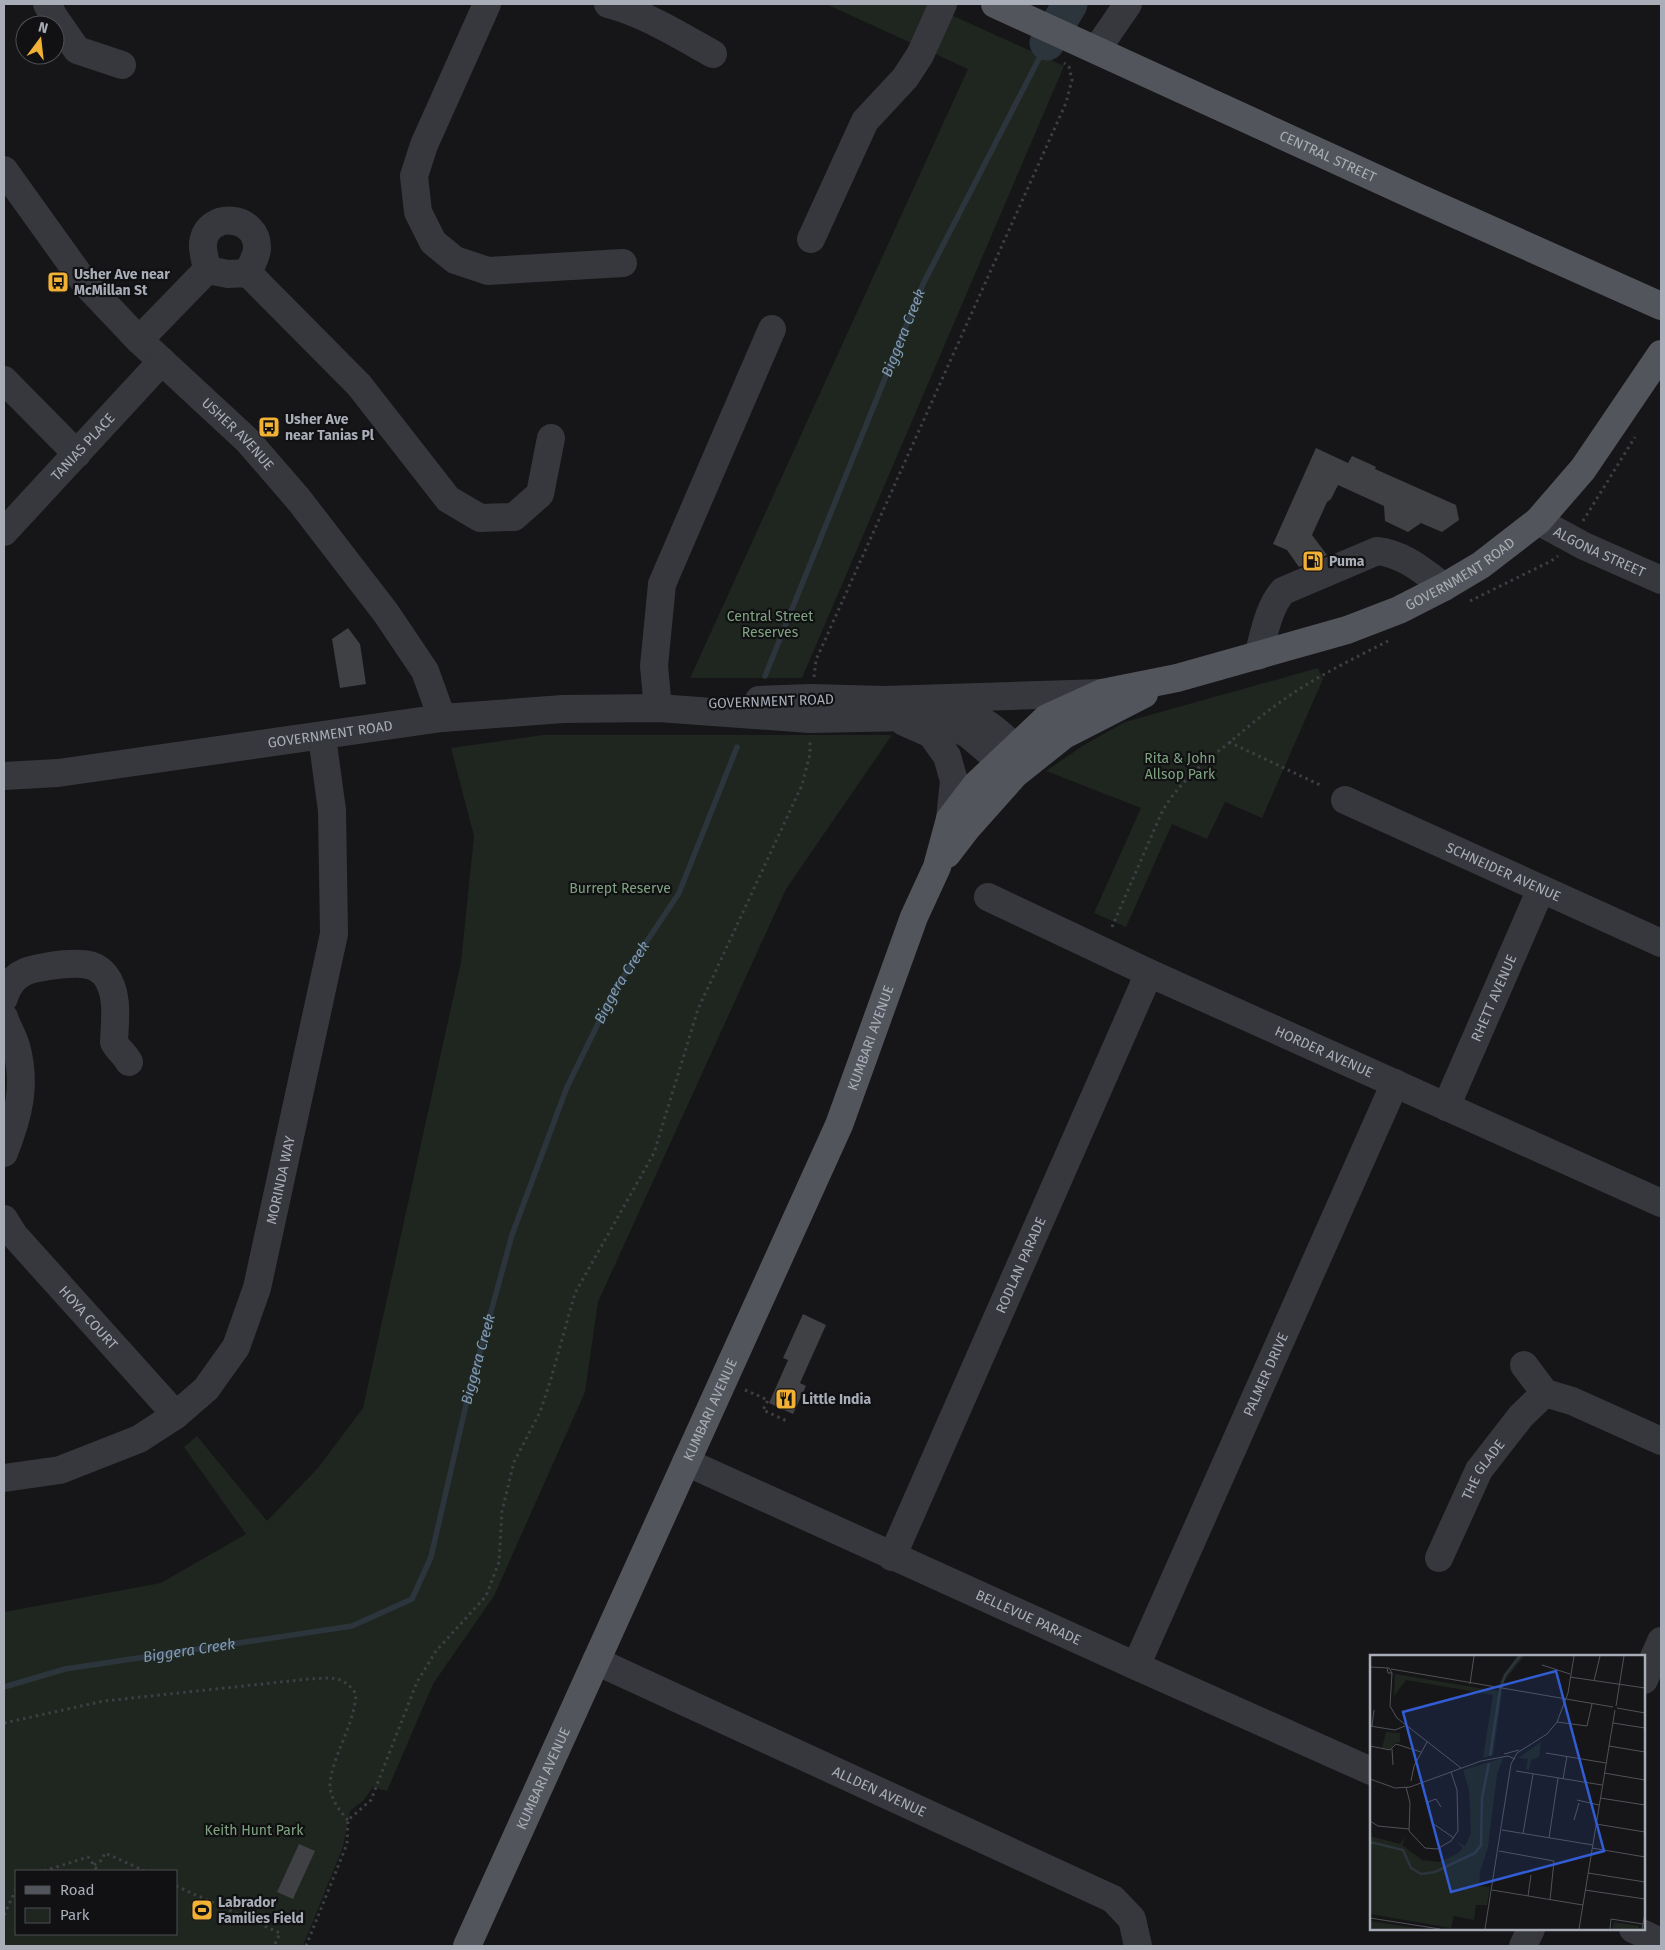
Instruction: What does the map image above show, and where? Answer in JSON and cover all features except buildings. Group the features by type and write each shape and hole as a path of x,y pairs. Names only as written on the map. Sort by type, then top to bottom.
{"main road":[{"name":"CENTRAL STREET","path":"995,4 1661,306"},
{"name":"GOVERNMENT ROAD","path":"1015,761 1047,718 1102,692 1177,678 1348,630 1399,610 1444,587 1480,565 1538,521 1583,469 1661,354"},
{"name":"GOVERNMENT ROAD","path":"1015,761 1177,678"},
{"name":"KUMBARI AVENUE","path":"467,1946 839,1125 914,917 937,867 950,820 976,785 1015,761"},
{"name":"KUMBARI AVENUE","path":"937,867 1015,761"}],"street":[{"path":"47,4 77,50 122,65"},
{"path":"487,4 424,145 414,176 418,212 433,242 455,260 488,271 624,263"},
{"path":"608,4 626,8 664,26 713,54"},
{"path":"812,239 865,121 905,78 920,55 943,4"},
{"path":"1097,49 1128,4"},
{"name":"USHER AVENUE","path":"4,170 85,283 139,340 248,441 299,500 386,613 425,671 442,718"},
{"path":"207,270 203,249 206,234 217,222 233,220 247,226 256,239 256,255 248,273"},
{"path":"139,340 207,270"},
{"path":"207,270 228,274 248,273 358,385 448,499 480,518 514,517 540,494 551,438"},
{"path":"658,708 654,666 662,584 772,329"},
{"name":"TANIAS PLACE","path":"4,532 162,361"},
{"path":"4,380 77,454"},
{"name":"ALGONA STREET","path":"1538,521 1584,546 1661,580"},
{"path":"1258,656 1276,599 1283,591 1377,551 1390,552 1404,558 1444,587"},
{"name":"GOVERNMENT ROAD","path":"4,776 58,773 322,737 442,718 563,709 658,708 723,701 810,709 884,709 1102,692"},
{"name":"GOVERNMENT ROAD","path":"884,709 910,717 944,723 968,734 1015,761"},
{"name":"GOVERNMENT ROAD","path":"884,709 905,722 931,734 947,756 954,781 950,820"},
{"name":"MORINDA WAY","path":"4,1478 60,1470 139,1439 176,1415 206,1388 236,1347 258,1288 334,934 332,810 322,737"},
{"name":"SCHNEIDER AVENUE","path":"1345,800 1661,943"},
{"name":"RHETT AVENUE","path":"1446,1107 1541,890"},
{"name":"HORDER AVENUE","path":"988,897 1149,973 1661,1203"},
{"path":"4,998 6,988 11,982 28,970 81,964 99,969 108,980 116,1007 114,1042 129,1062"},
{"name":"RODLAN PARADE","path":"892,1556 1149,973"},
{"path":"4,1017 16,1045 21,1090 18,1113 4,1153"},
{"name":"PALMER DRIVE","path":"1136,1666 1396,1083"},
{"name":"HOYA COURT","path":"4,1219 14,1235 176,1415"},
{"path":"1524,1365 1545,1393 1572,1401 1661,1441"},
{"name":"THE GLADE","path":"1439,1558 1479,1470 1522,1416 1545,1393"},
{"name":"BELLEVUE PARADE","path":"686,1462 1370,1771"},
{"path":"1645,1678 1660,1650"},
{"name":"ALLDEN AVENUE","path":"596,1661 1113,1899 1132,1919 1138,1946"},
{"path":"1523,1946 1531,1930"},
{"path":"1635,1930 1661,1942"}],"path":[{"path":"348,1820 371,1800 418,1682 436,1651 486,1596 499,1562 502,1511 514,1462 540,1412 575,1293 654,1153 698,1008 802,785 810,754 810,709 816,660 1066,103 1072,80 1070,67 1058,58 1066,35"},
{"path":"1580,526 1636,436"},
{"path":"1466,603 1551,561 1562,550"},
{"path":"1112,927 1169,798 1229,742 1278,703 1336,667 1397,637"},
{"path":"1229,742 1320,785"},
{"path":"745,1390 768,1400 763,1410 788,1421"},
{"path":"4,1723 104,1701 309,1678 334,1678 348,1683 356,1694 350,1728 338,1755 330,1784 338,1809 348,1820 347,1844 306,1946"},
{"path":"94,1865 102,1860 106,1853 143,1870"},
{"path":"47,1870 88,1857 97,1870"},
{"path":"178,1887 280,1933 274,1946"},
{"path":"4,1915 15,1890"}],"green space":[{"name":"Central Street Reserves","path":"826,4 927,4 1064,66 802,678 690,678 968,69"},
{"name":"Rita & John Allsop Park","path":"1318,668 1323,679 1262,818 1225,802 1207,839 1172,824 1126,927 1094,913 1141,808 1046,771 1084,745 1125,722"},
{"name":"Burrept Reserve","path":"543,735 892,735 786,889 598,1302 585,1392 494,1596 433,1684 387,1791 373,1787 363,1801 350,1811 343,1847 303,1946 4,1946 4,1612 161,1583 246,1534 184,1447 197,1436 267,1521 318,1468 363,1408 461,962 474,836 451,748"}],"waterway":[{"name":"Biggera Creek","path":"1047,43 1070,4"},
{"name":"Biggera Creek","path":"765,676 923,284 1047,43"},
{"name":"Biggera Creek","path":"4,1687 65,1669 352,1626 412,1599 431,1557 468,1396 512,1235 567,1087 615,989 679,893 737,747"}],"place":[{"name":"Usher Ave near McMillan St","path":"58,282"},
{"name":"Usher Ave near Tanias Pl","path":"269,427"},
{"name":"Puma","path":"1313,561"},
{"name":"Little India","path":"786,1399"},
{"name":"Labrador Families Field","path":"202,1910"}],"park label":[{"name":"Keith Hunt Park","path":"254,1830"}]}
